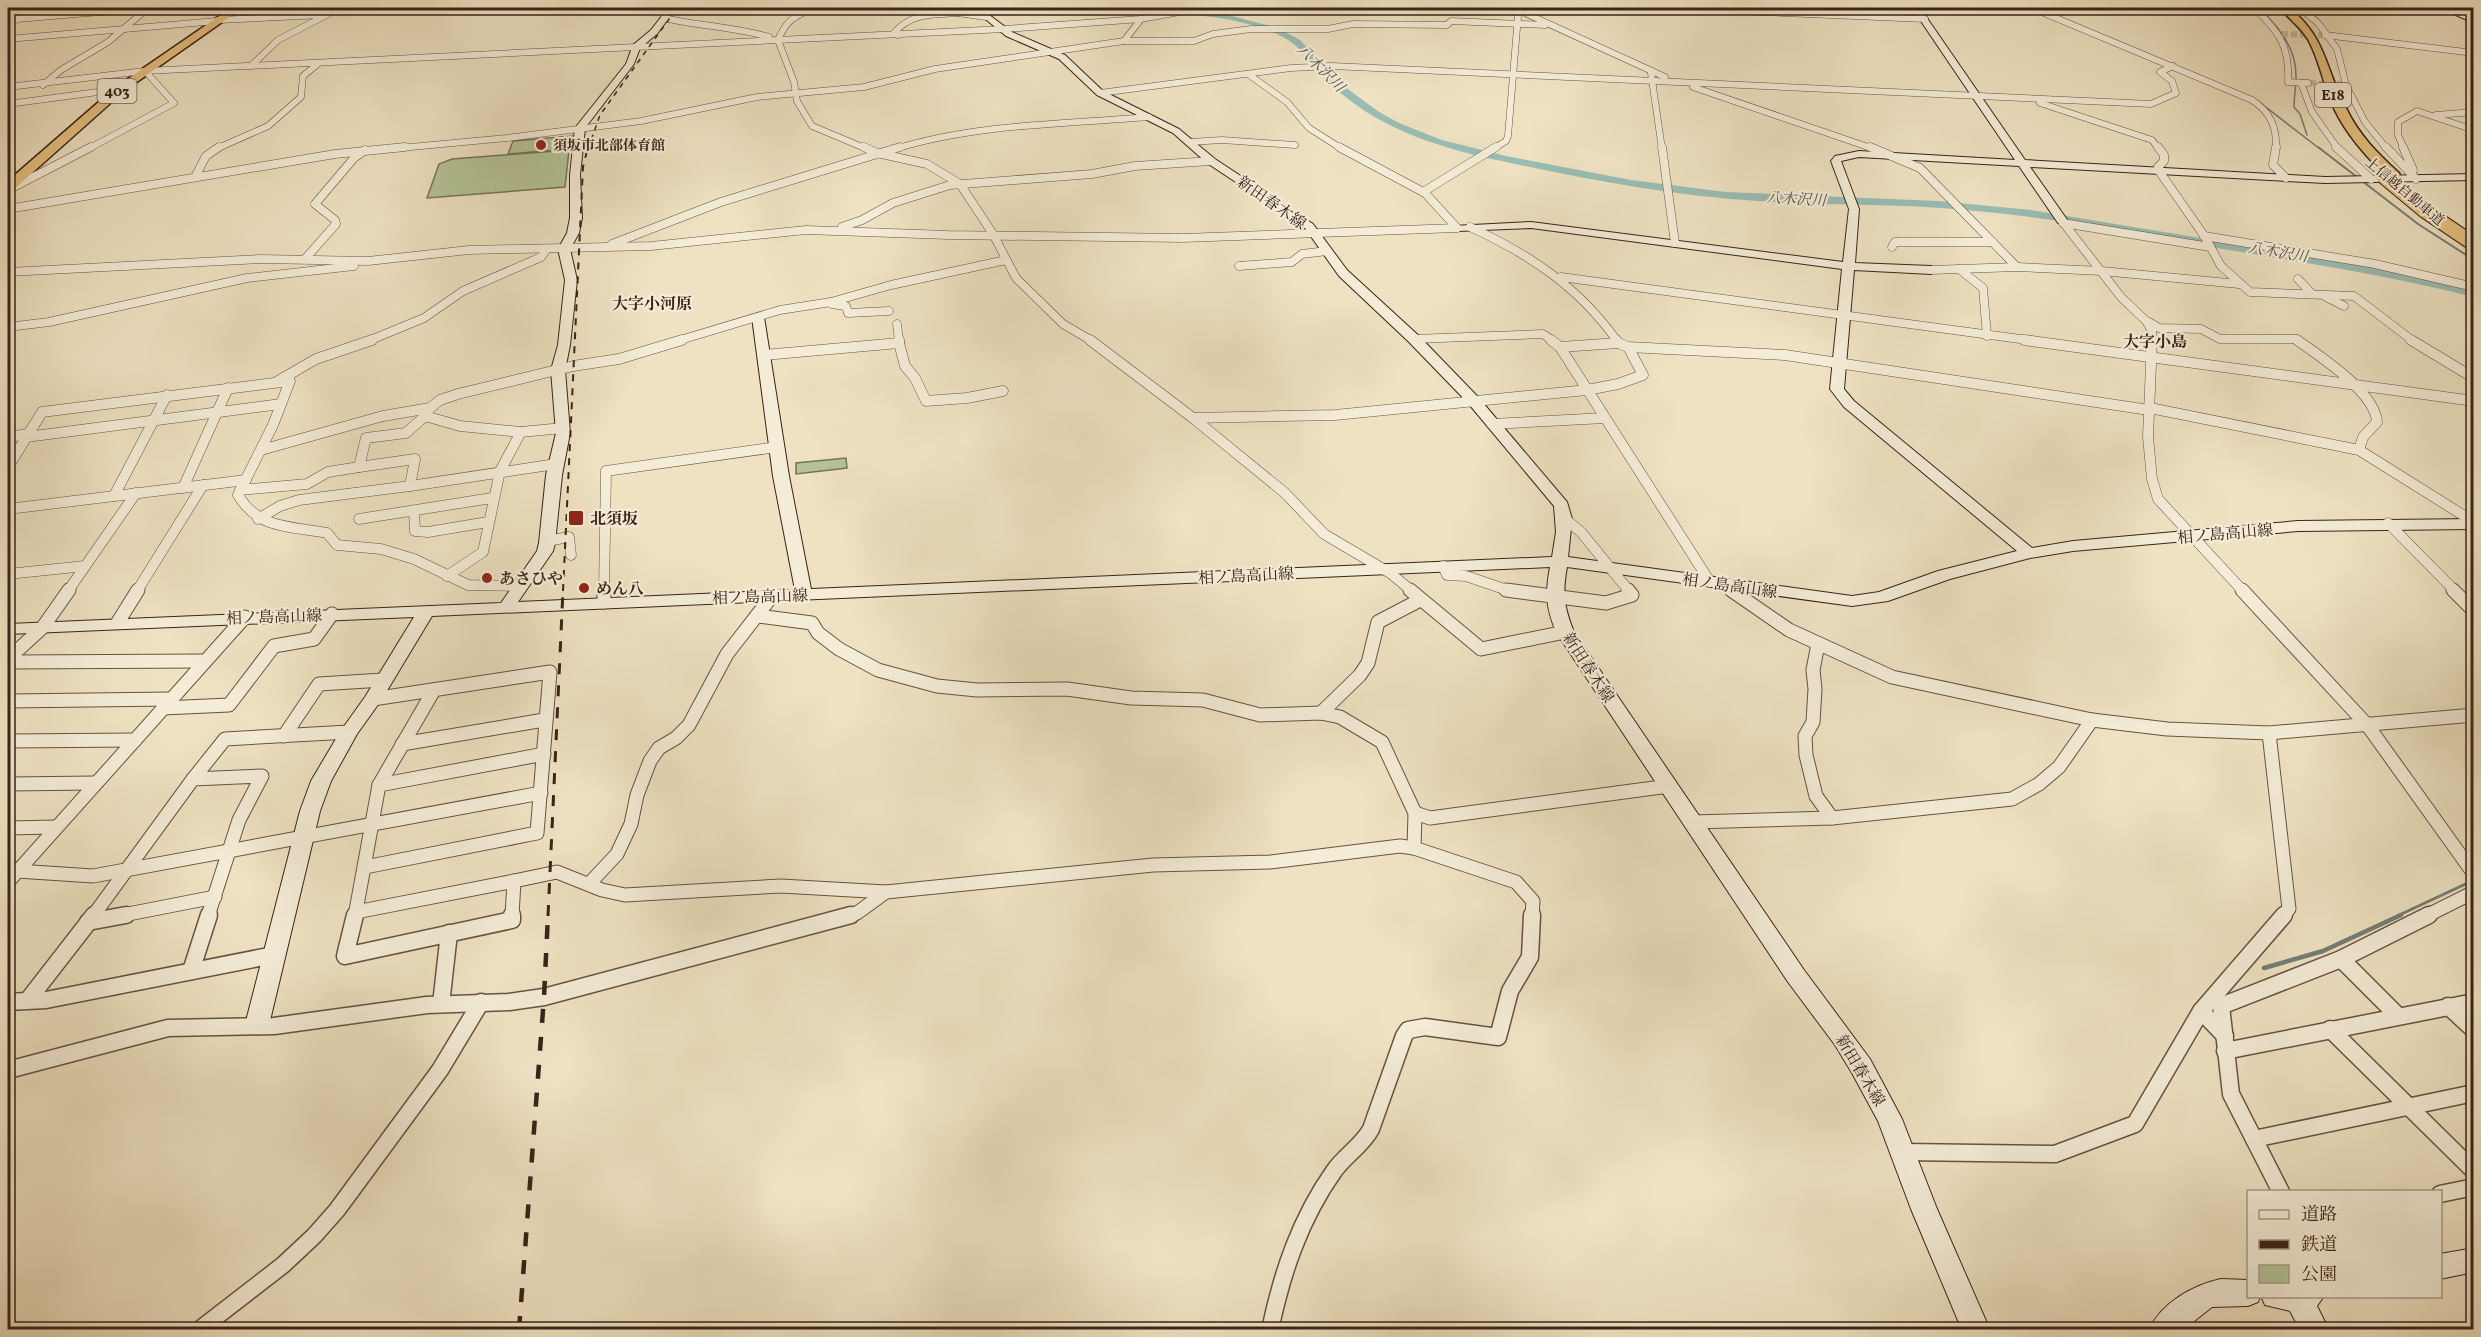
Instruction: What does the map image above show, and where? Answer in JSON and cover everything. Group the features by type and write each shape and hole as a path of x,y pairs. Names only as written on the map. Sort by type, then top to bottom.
{"highway":[{"name":"403","path":"8,189 120,89 237,8"},
{"name":"上信越自動車道","path":"2277,8 2300,30 2307,42 2322,93 2337,124 2379,177 2474,244"},
{"name":"上信越自動車道","path":"2295,9 2314,37 2333,94 2379,177 2474,236"}],"street":[{"path":"8,24 38,8"},
{"path":"17,19 147,8"},
{"path":"43,85 57,70 93,52 125,29 147,8"},
{"path":"251,66 278,40 340,8"},
{"path":"633,8 633,10 663,8"},
{"path":"507,606 545,551 547,541 556,464 563,428 558,370 564,345 571,280 564,249 573,233 576,218 575,175 580,128 630,64 636,47 654,32 672,8"},
{"path":"814,8 791,18 783,28 779,39 796,93 796,101 812,126 877,153 927,164 960,184 993,234 1017,278 1063,324 1090,340 1193,418 1285,494 1324,534 1382,568 1481,649 1565,632"},
{"path":"951,8 958,13"},
{"path":"8,87 43,85 145,71 1004,29 1141,19 1201,8"},
{"path":"1665,8 1755,9 1925,19"},
{"path":"1917,8 2062,222 2121,297 2146,321 2159,328 2201,329 2220,339 2296,339 2330,363 2376,410 2377,422 2363,436 2359,450"},
{"path":"2032,8 2252,99 2268,110 2276,134 2273,165 2286,178"},
{"path":"2254,8 2280,34 2289,66 2288,82 2310,83"},
{"path":"2295,9 2353,8"},
{"path":"2444,8 2473,21"},
{"path":"1423,192 1506,141 1517,24 1516,9 1651,72 1895,156 1920,168 2017,267"},
{"path":"2295,9 2326,35 2337,49 2343,85 2358,112 2376,137 2414,176"},
{"path":"898,35 894,33 912,15 978,10"},
{"name":"新田春木線","path":"978,10 1004,29 1062,57 1100,93 1176,130 1211,160 1302,220 1317,234 1343,273 1414,339 1473,399 1562,505 1564,519 1555,597 1557,615 1565,632 1796,976 1843,1038 1890,1119 1924,1209 1976,1329"},
{"path":"8,39 217,20 323,15"},
{"path":"664,18 701,27 748,31 779,39"},
{"path":"1125,41 1141,19"},
{"path":"8,208 366,149 507,138 641,121 757,97 864,87 926,71 1125,41 1194,41 1213,34 1251,29 1328,29 1353,24 1447,25 1451,21 1553,25"},
{"path":"2326,35 2474,53"},
{"path":"195,177 211,151 268,126 295,103 303,92 303,76 318,63"},
{"path":"1100,93 1302,67 1332,66 2151,104 2176,93 2172,81 2160,72 2173,66"},
{"path":"8,189 171,106 174,103 145,71"},
{"path":"1651,72 1674,243"},
{"path":"1248,74 1287,102 1310,128 1327,141 1356,159 1423,192 1457,228"},
{"path":"2301,83 2307,103 2324,134 2339,153 2379,177"},
{"path":"8,104 120,89"},
{"path":"2021,98 2152,140 2164,155 2164,161 2158,167 2160,171 2204,236 2221,266 2250,292 2354,296 2409,339 2474,378"},
{"path":"2414,176 2410,160 2397,137 2398,122 2417,111 2474,130"},
{"path":"2431,115 2474,112"},
{"path":"605,247 721,202 921,141 984,131 1149,117"},
{"path":"1190,142 1222,140 1295,145"},
{"path":"304,259 336,224 335,220 315,204 354,158 366,149"},
{"path":"2029,554 1849,404 1837,389 1854,209 1836,161 1839,158 1852,154 2286,178 2474,177"},
{"path":"832,230 862,220 901,200 940,187 1092,174 1135,166 1211,160"},
{"path":"2062,222 2210,248"},
{"path":"8,327 49,322 247,278 338,269 368,261 452,251 651,246 806,230 948,235 1185,238 1532,225 1894,271 2017,267 2102,271 2239,284"},
{"path":"1470,227 1517,249 1561,278 1602,317 1618,342 1628,347 1785,355 2149,410 2156,409 2359,450 2474,523"},
{"path":"2204,236 2375,264 2474,287"},
{"path":"1892,247 1895,242 1992,242"},
{"path":"277,382 316,359 367,342 423,318 463,291 541,257 547,249"},
{"path":"1239,266 1292,262 1302,254 1327,251"},
{"path":"8,272 230,260 368,261"},
{"path":"359,467 366,438 406,433 440,400 449,397 558,370 619,359 780,310 825,303 1006,260"},
{"path":"1959,269 1983,288 1987,336"},
{"path":"1561,278 2474,402"},
{"path":"2298,279 2312,294"},
{"path":"2322,295 2344,306"},
{"path":"848,309 851,307 851,296"},
{"path":"825,303 846,306 848,313 889,311"},
{"path":"758,317 777,447 804,594"},
{"path":"2146,321 2152,332 2153,358 2149,410 2151,480 2158,499 2368,726 2473,873"},
{"path":"897,324 905,366 915,378 926,401 967,398 1003,391"},
{"path":"1414,339 1543,334 1560,347 1605,418 1717,583 1789,630 1892,677 2092,720 2167,729 2269,733 2474,715"},
{"path":"1560,347 1618,342"},
{"path":"764,355 899,343"},
{"path":"1193,418 1335,415 1473,399 1587,390 1618,384 1643,375 1628,347"},
{"path":"8,465 42,412 290,381 261,450 238,495 241,502 258,519 272,525 327,533 337,545 381,549 414,560 468,585 522,586"},
{"path":"183,488 228,388"},
{"path":"129,400 134,391"},
{"path":"94,405 100,395"},
{"path":"114,496 167,395"},
{"path":"8,437 281,404"},
{"path":"261,450 383,416 427,412 449,425 481,430 521,432 563,428"},
{"path":"1492,424 1605,418"},
{"path":"447,576 483,552 492,498 499,473 521,432"},
{"path":"604,602 606,471 777,447"},
{"path":"8,509 203,485 308,484 328,472 415,459 410,486"},
{"path":"258,519 280,506 299,500 333,494 364,493 556,464"},
{"path":"118,622 203,485"},
{"path":"8,660 43,627 136,494"},
{"path":"359,519 492,498"},
{"path":"414,511 415,531 428,532 488,522"},
{"path":"1443,566 1447,575 1466,576 1512,592 1606,603 1632,595 1581,532 1564,519"},
{"name":"相ノ島高山線","path":"8,629 118,622 1560,562 1852,601 1868,600 1944,575 2029,554 2073,546 2298,526 2474,523"},
{"path":"2388,524 2474,611"},
{"path":"547,541 569,537 571,555"},
{"path":"8,574 85,566"},
{"path":"589,884 616,854 631,824 637,795 650,761 659,748 676,738 689,725 727,654 772,596"},
{"path":"1321,713 1360,675 1368,663 1378,622 1420,600"},
{"path":"257,1025 303,837 321,781 349,732 373,699 427,610"},
{"path":"8,701 229,705 274,646 314,639 332,614"},
{"path":"758,616 812,623 818,633 839,649 878,670 937,686 977,690 1067,689 1131,698 1203,700 1260,715 1321,713 1340,717 1382,742 1415,813 1414,848"},
{"path":"12,877 245,617"},
{"path":"1818,644 1813,670 1815,690 1813,722 1805,736 1806,755 1816,796 1832,818"},
{"path":"8,660 205,661"},
{"path":"364,867 537,833 544,754 544,720 550,672 373,699"},
{"path":"284,736 319,684 383,680"},
{"path":"434,690 379,785 356,912 345,956 512,920 514,881"},
{"path":"402,744 544,720"},
{"path":"1693,822 1832,818 2012,799 2035,789 2066,761 2092,720"},
{"path":"28,1000 225,739 349,732"},
{"path":"1904,1152 2055,1154 2135,1124 2201,1011 2259,941 2289,909 2269,733"},
{"path":"8,741 135,740"},
{"path":"379,785 544,754"},
{"path":"191,971 239,820 262,776 193,779"},
{"path":"8,784 96,783"},
{"path":"1415,813 1430,818 1669,786"},
{"path":"12,877 93,876 541,793"},
{"path":"8,828 56,826"},
{"path":"356,912 557,872 625,895 781,886 886,892 1153,865 1270,862 1400,846 1414,848 1516,882 1533,901 1530,957 1510,991 1498,1037 1485,1038 1420,1026 1408,1030 1403,1038 1370,1131 1356,1149 1341,1160 1316,1196 1301,1226 1280,1288 1270,1329"},
{"path":"8,1070 168,1028 274,1026 441,1004 509,1002 568,992 856,913 886,892"},
{"path":"2280,1190 2231,1094 2221,1006 2341,959 2474,892"},
{"path":"88,921 214,897"},
{"path":"441,1004 449,933"},
{"path":"8,1002 46,1000 274,955"},
{"path":"2341,959 2397,1016"},
{"path":"199,1329 283,1265 314,1236 337,1210 440,1070 481,1002"},
{"path":"2225,1044 2330,1029 2474,1002"},
{"path":"2448,1006 2474,1030"},
{"path":"2201,1011 2225,1044"},
{"path":"2330,1029 2474,1171"},
{"path":"2254,1138 2474,1093"},
{"path":"2442,1194 2474,1187"},
{"path":"2442,1267 2474,1260"},
{"path":"2163,1329 2180,1312 2210,1293 2233,1291 2247,1293"},
{"path":"2295,1298 2315,1329"}],"green space":[{"name":"須坂市北部体育館","path":"572,136 569,149 508,154 513,141"},
{"path":"569,150 565,187 427,198 439,164 452,159"},
{"path":"846,458 847,468 796,474 796,463"}],"waterway":[{"name":"八木沢川","path":"1156,8 1224,16 1275,30 1297,42 1338,86 1375,114 1395,125 1438,142 1506,159 1631,183 1726,196 1938,204 1998,209 2098,223 2352,266 2474,293"},
{"path":"2259,8 2280,31 2290,48 2296,67 2294,107 2300,114 2307,135"},
{"path":"2258,101 2320,149"},
{"path":"2318,147 2418,224 2474,260"},
{"path":"2397,916 2472,881"},
{"path":"2264,968 2323,951 2401,915"}],"tunnel":[{"path":"2275,8 2294,9"},
{"path":"2282,34 2325,35"},
{"path":"2310,83 2341,84"}],"railway":[{"path":"588,149 600,115 677,8"},
{"path":"563,591 583,167 588,147"},
{"path":"548,916 563,590"},
{"path":"519,1330 548,915"}],"place":[{"name":"須坂市北部体育館","path":"541,145"},
{"name":"北須坂","path":"576,518"},
{"name":"あさひや","path":"487,578"},
{"name":"めん八","path":"584,588"}],"district":[{"name":"大字小河原","path":"652,303"},
{"name":"大字小島","path":"2155,341"}]}
